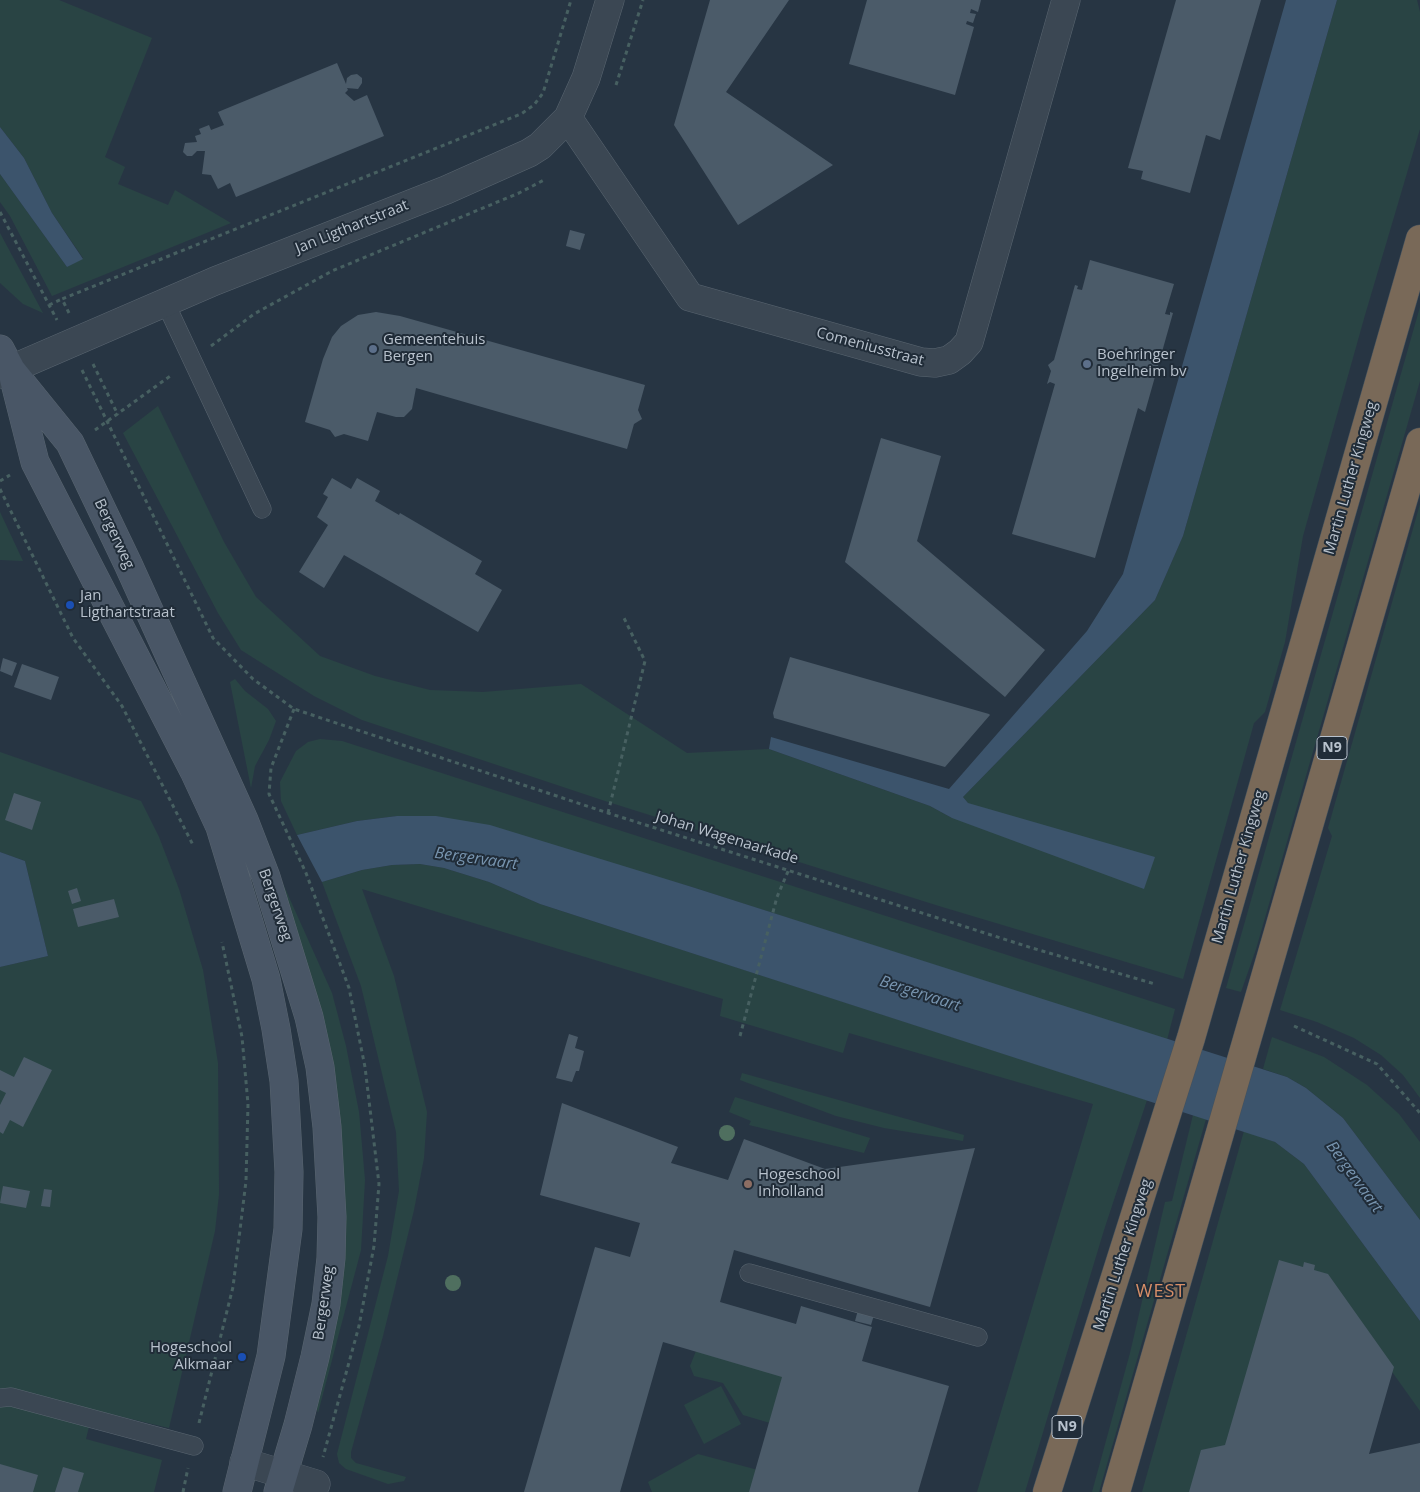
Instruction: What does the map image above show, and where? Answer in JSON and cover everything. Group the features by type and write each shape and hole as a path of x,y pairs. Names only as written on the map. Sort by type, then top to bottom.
{"highway":[{"name":"Martin Luther Kingweg","path":"1047,1492 1087,1362 1156,1154 1166,1114 1191,1038 1420,239"},
{"name":"N9","path":"1116,1492 1420,442"}],"main road":[{"name":"Bergerweg","path":"4,364 35,462 194,771 217,821 240,887 266,979 284,1082 289,1172 288,1228 271,1356 237,1492"},
{"name":"Bergerweg","path":"4,364 70,443 136,582 244,820 286,935 309,1017 320,1067 327,1127 332,1217 331,1258 326,1304 315,1357 281,1483"}],"street":[{"name":"Jan Ligthartstraat","path":"4,364 81,338 165,302 446,190 529,153 540,146 568,118 586,78 610,0"},
{"name":"Comeniusstraat","path":"568,118 690,297 920,362 942,362 960,352 969,342 1066,0"},
{"path":"244,1462 281,1483 316,1484"}],"lane":[{"path":"165,302 262,509"},
{"path":"749,1273 978,1337"},
{"path":"0,1398 11,1397 194,1446"}],"path":[{"path":"49,305 521,114 534,105 543,93 571,0"},
{"path":"62,299 118,415"},
{"name":"Johan Wagenaarkade","path":"107,423 213,638 253,679 294,709 608,813 789,869 1032,948 1155,984"},
{"path":"0,489 73,638 122,706 194,848"},
{"path":"608,813 646,661 624,618"},
{"path":"740,1036 777,897 789,869"},
{"path":"183,1492 233,1287 246,1181 248,1104 242,1036 222,939"},
{"path":"1294,1026 1378,1064 1420,1113"}],"green space":[{"path":"0,0 59,0 152,38 105,157 125,167 118,184 168,205 175,190 231,223 52,296 10,216 0,202 0,174 67,267 83,258 52,213 24,158 0,127"},
{"path":"1337,0 1417,0 1420,12 1420,129 1303,536 1285,642 1265,712 1254,723 1183,979 939,906 605,801 362,720 314,696 241,650 218,613 123,433 158,406 224,542 256,597 320,656 375,676 430,690 483,692 581,684 687,753 769,749 930,806 952,818 968,803 963,797 1155,600 1183,536"},
{"path":"0,233 43,313 23,304 0,283"},
{"path":"1420,307 1420,381 1256,949 1241,992 1226,988"},
{"path":"1420,504 1420,1098 1403,1075 1381,1055 1354,1038 1317,1022 1280,1010 1332,836 1328,828"},
{"path":"0,512 23,561 0,560"},
{"path":"235,679 245,691 268,709 276,721 269,740 255,766 251,788 230,682"},
{"path":"320,739 342,741 1175,1009 1167,1040 692,887 436,816 397,816 357,821 297,835 281,801 280,782 296,751 308,742"},
{"path":"0,752 141,801 159,837 179,889 203,970 218,1063 219,1194 215,1231 169,1428 93,1410 86,1439 162,1460 154,1492 0,1492 0,967 48,956 25,861 0,852"},
{"path":"420,864 444,868 489,882 540,904 1147,1100 1104,1230 1025,1492 977,1492 1093,1104 849,1033 843,1053 720,1016 723,999 362,889 394,976 427,1112 424,1158 414,1210 383,1336 351,1452 351,1458 356,1463 406,1477 404,1481 388,1484 346,1469 339,1463 337,1454 388,1256 399,1191 396,1132 361,986 322,882 362,870 392,865"},
{"path":"275,866 332,993 346,1046 359,1112 365,1180 361,1250 318,1413 315,1399 341,1227"},
{"path":"1272,1037 1324,1057 1367,1085 1399,1114 1420,1142 1420,1220 1343,1118 1306,1088 1287,1077 1263,1069"},
{"path":"742,1073 964,1135 963,1141 884,1128 836,1116 740,1080"},
{"path":"735,1097 870,1138 864,1153 749,1125 751,1121 729,1112"},
{"path":"1193,1115 1206,1119 1099,1492 1092,1492 1130,1353 1165,1202 1172,1201"},
{"path":"1244,1131 1275,1142 1304,1164 1420,1321 1420,1411 1370,1341 1233,1492 1142,1492"},
{"path":"696,1351 783,1376 770,1423 743,1415 723,1383 694,1376 690,1366"},
{"path":"721,1386 741,1424 704,1444 684,1405"},
{"path":"698,1454 758,1470 752,1492 652,1492 648,1482"}],"water":[{"path":"1286,0 1337,0 1183,536 1155,600 963,797 968,803 1155,857 1144,889 952,818 930,806 769,749 771,737 949,789 1087,631 1123,574"},
{"path":"0,127 24,158 52,213 83,259 67,267 0,174"},
{"name":"Bergervaart","path":"397,816 436,816 490,825 692,887 1287,1077 1306,1088 1343,1118 1420,1220 1420,1321 1304,1164 1275,1142 540,904 489,882 444,868 420,864 392,865 362,870 322,882 297,835 357,821"},
{"path":"0,852 25,861 48,956 0,967"}],"building":[{"path":"710,0 789,0 726,92 833,165 738,225 674,125"},
{"path":"867,0 981,0 978,12 971,9 970,13 976,14 973,23 967,21 966,24 974,27 955,95 849,64"},
{"path":"1176,0 1261,0 1220,140 1206,135 1190,193 1141,179 1143,171 1128,168"},
{"path":"337,63 346,84 347,78 351,75 357,74 362,78 362,83 358,89 347,88 348,90 345,93 354,101 367,95 384,136 236,197 230,183 218,189 211,175 202,174 205,151 197,151 192,156 187,156 183,152 185,143 197,142 195,136 201,134 199,129 209,125 211,130 224,125 218,112"},
{"path":"570,230 585,234 580,250 566,246"},
{"path":"1090,260 1174,284 1165,314 1170,315 1170,312 1173,313 1145,412 1138,408 1095,558 1012,534 1055,384 1050,382 1047,384 1051,371 1048,365 1054,360 1075,285 1078,286 1077,289 1082,290"},
{"path":"376,312 400,316 645,385 638,410 642,419 634,424 627,449 416,388 412,409 404,417 377,412 368,441 344,434 335,437 330,430 305,422 323,359 332,337 341,326 358,315"},
{"path":"881,438 941,456 917,541 1045,650 1005,697 845,562"},
{"path":"332,478 351,489 357,478 380,491 375,501 399,515 400,513 482,561 475,574 502,590 478,632 344,555 324,588 299,572 328,525 317,517 328,497 323,494"},
{"path":"790,657 990,715 945,767 774,718 773,713"},
{"path":"3,658 17,663 12,676 0,671"},
{"path":"22,664 59,677 51,700 14,687"},
{"path":"14,793 41,802 32,830 5,820"},
{"path":"77,888 81,901 72,904 68,891"},
{"path":"114,899 119,917 78,927 73,909"},
{"path":"569,1034 578,1037 575,1048 584,1051 579,1071 576,1071 572,1082 556,1078"},
{"path":"24,1057 52,1070 23,1127 10,1120 3,1134 0,1132 0,1105 6,1093 0,1090 0,1070 14,1077"},
{"name":"Hogeschool Inholland","path":"562,1103 678,1147 671,1163 728,1180 744,1139 825,1169 975,1148 930,1307 734,1250 720,1302 796,1324 801,1306 872,1327 862,1361 949,1386 918,1492 749,1492 782,1377 663,1342 620,1492 524,1492 595,1247 630,1257 640,1223 540,1195"},
{"path":"3,1186 30,1191 26,1208 0,1203"},
{"path":"44,1189 52,1190 50,1207 41,1206"},
{"path":"1279,1260 1303,1267 1304,1262 1315,1265 1314,1270 1328,1274 1394,1367 1369,1454 1420,1443 1420,1492 1189,1492 1201,1450 1225,1445"},
{"path":"858,1310 874,1315 871,1325 855,1321"},
{"path":"0,1464 38,1475 33,1492 0,1492"},
{"path":"63,1467 84,1473 78,1492 55,1492"}],"place":[{"name":"Gemeentehuis Bergen","path":"373,349"},
{"name":"Boehringer Ingelheim bv","path":"1087,364"},
{"name":"Jan Ligthartstraat","path":"70,605"},
{"name":"Hogeschool Inholland","path":"748,1184"},
{"name":"Hogeschool Alkmaar","path":"242,1357"}],"district":[{"name":"WEST","path":"1161,1292"}]}
